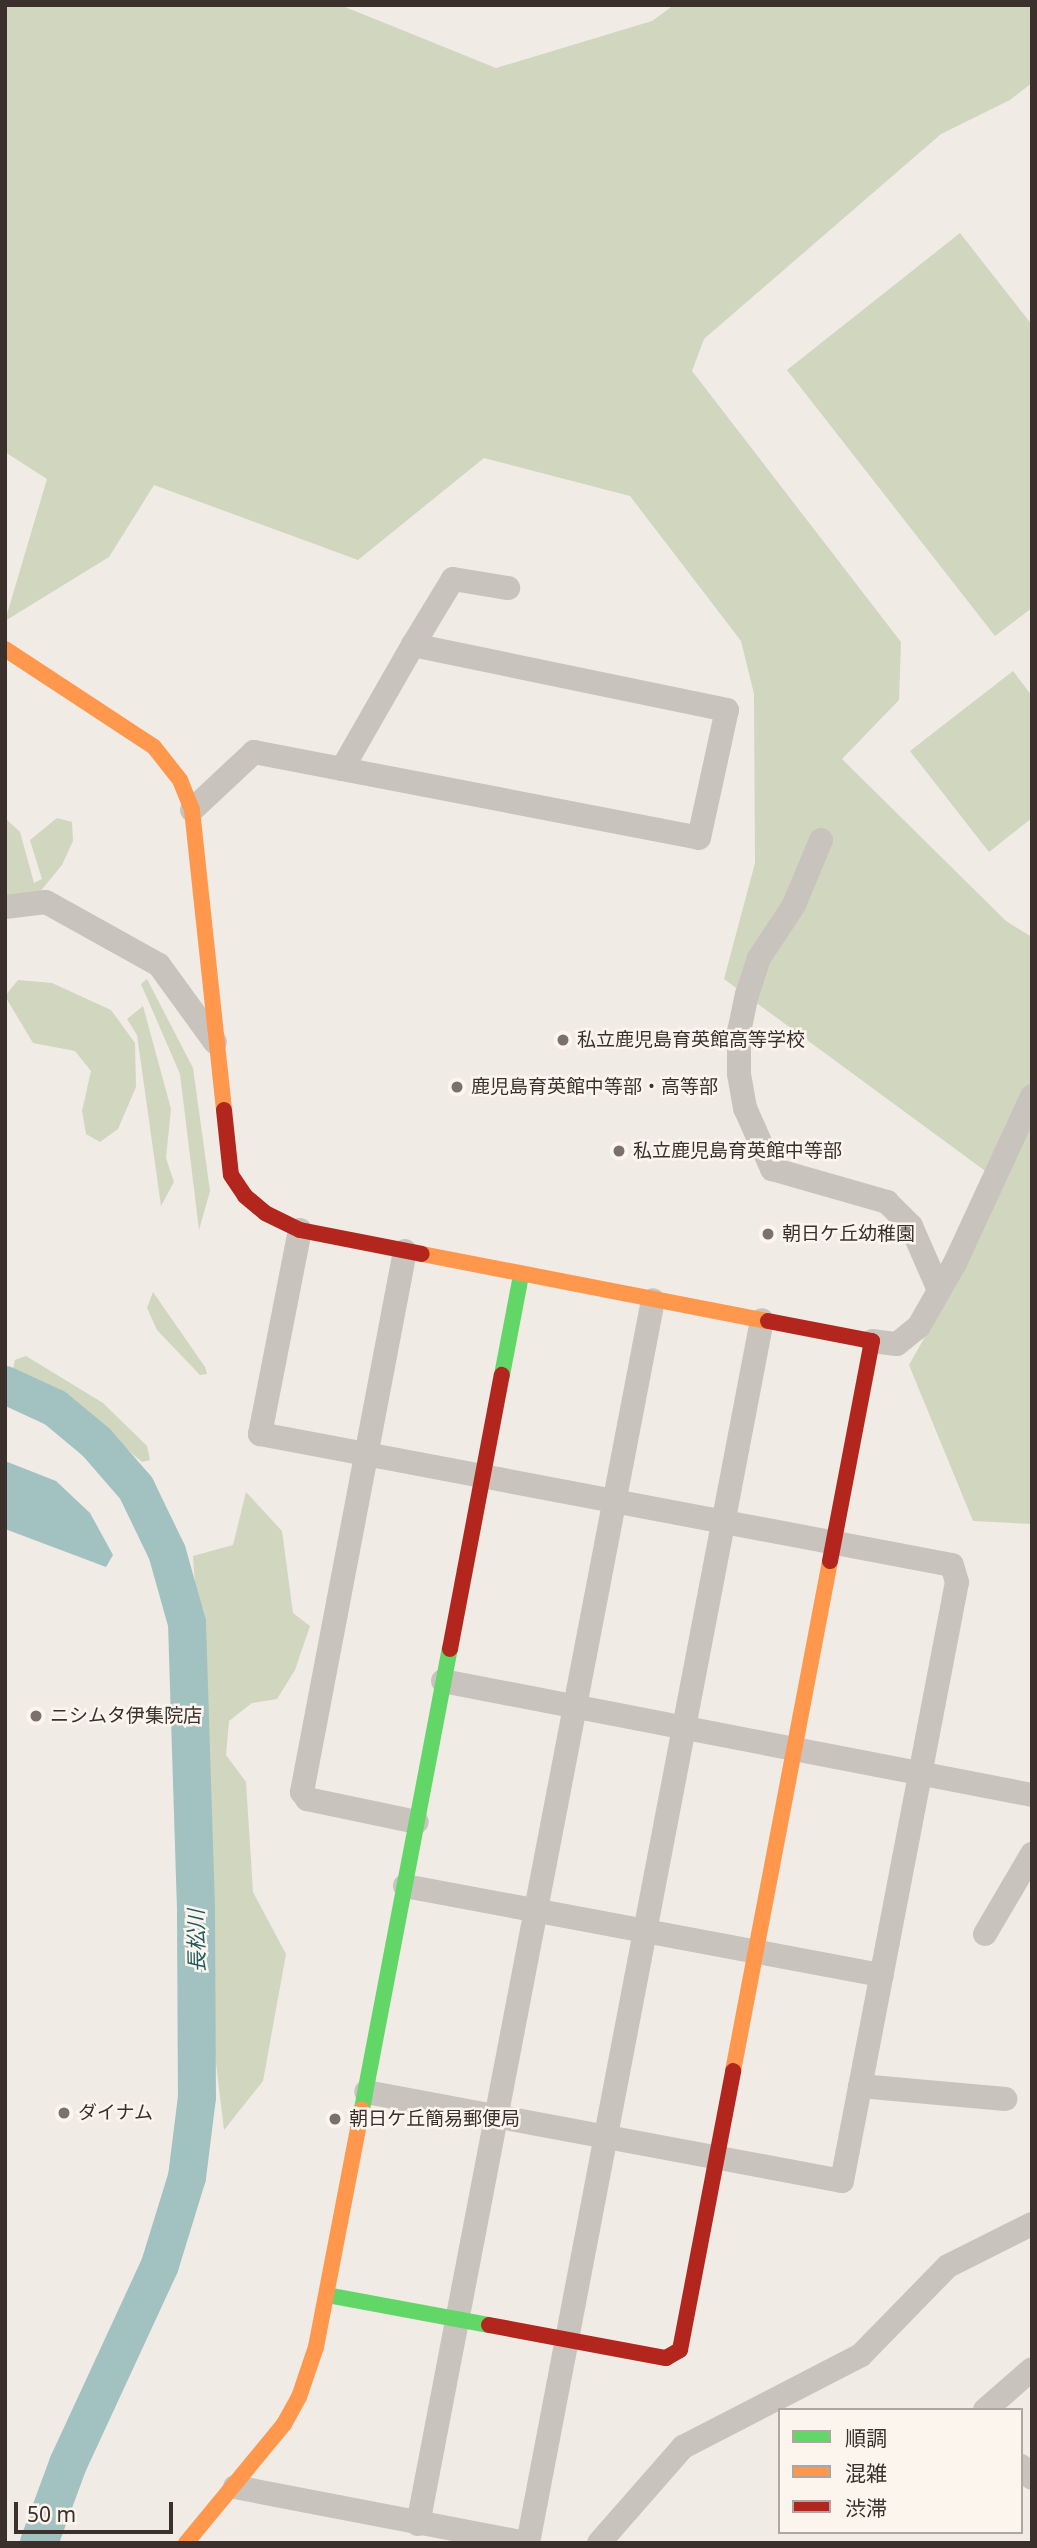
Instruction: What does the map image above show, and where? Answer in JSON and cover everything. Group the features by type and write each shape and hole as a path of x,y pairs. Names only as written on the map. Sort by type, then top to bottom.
{"street":[{"path":"342,769 453,579 508,588"},
{"path":"192,810 254,752 699,838 727,710 413,645"},
{"path":"5,649 154,747 180,780 192,810 230,1175 245,1196 265,1213 300,1230 520,1275 897,1344 919,1326 939,1290 1032,1096"},
{"path":"821,841 793,905 759,958 747,994 739,1032 738,1074 745,1108 772,1169 852,1189 895,1210 911,1226 939,1290"},
{"path":"5,907 46,902 159,965 215,1042"},
{"path":"300,1230 260,1434 952,1565 957,1582 842,2181 366,2092"},
{"path":"405,1251 302,1792 306,1800 417,1822"},
{"path":"186,2543 235,2487 284,2424 299,2397 327,2295 520,1275"},
{"path":"418,2524 653,1300"},
{"path":"235,2487 527,2543 762,1320"},
{"path":"327,2295 666,2358 680,2350 872,1341"},
{"path":"443,1681 1032,1795"},
{"path":"985,1934 1032,1854"},
{"path":"405,1886 882,1975"},
{"path":"860,2086 1005,2099"},
{"path":"599,2543 683,2447 861,2355 948,2266 1032,2224"},
{"path":"987,2408 1032,2369"}],"green space":[{"path":"5,5 340,5 496,68 652,21 674,5 1032,5 1032,83 1010,100 941,134 704,339 692,371 901,642 899,700 842,759 1006,921 1032,937 1032,1524 973,1521 909,1365 964,1268 1003,1184 724,979 755,863 754,694 741,641 630,496 484,458 358,560 154,485 109,557 5,621 47,479 5,452"},
{"path":"960,233 1032,325 1032,608 995,636 787,370"},
{"path":"1013,671 1032,696 1032,818 989,852 910,751"},
{"path":"5,818 20,832 34,883 42,879 30,840 57,818 72,822 73,841 62,865 39,893 5,898"},
{"path":"147,979 193,1068 210,1191 199,1230 180,1074 141,984"},
{"path":"18,980 52,983 111,1010 135,1043 136,1087 118,1129 100,1142 86,1134 82,1111 91,1071 75,1051 33,1043 5,996"},
{"path":"143,1006 171,1109 166,1158 174,1182 161,1206 137,1035 127,1019"},
{"path":"153,1292 205,1367 207,1374 200,1375 157,1330 147,1308"},
{"path":"26,1356 103,1403 147,1446 150,1460 142,1462 100,1426 43,1389 11,1378 15,1360"},
{"path":"246,1492 282,1531 293,1613 310,1626 295,1670 277,1699 252,1703 229,1721 226,1755 246,1782 253,1892 286,1954 263,2081 224,2130 212,2030 205,1724 193,1556 233,1545"}],"water":[{"path":"5,1461 56,1481 90,1513 113,1555 106,1567 5,1529"}],"waterway":[{"name":"長松川","path":"5,1385 55,1408 96,1442 136,1488 167,1552 187,1623 196,1914 197,2097 187,2177 160,2265 68,2464 39,2543"}],"traffic: fast":[{"path":"502,1375 521,1275"},
{"path":"362,2109 450,1649"},
{"path":"327,2295 489,2325"}],"traffic: slow":[{"path":"5,649 154,747 180,780 192,810 224,1110"},
{"path":"422,1254 768,1321"},
{"path":"733,2071 830,1561"},
{"path":"186,2543 284,2424 299,2397 316,2347 362,2109"}],"traffic: jam":[{"path":"224,1110 231,1175 245,1196 265,1213 300,1230 422,1254"},
{"path":"768,1321 872,1341 830,1561"},
{"path":"450,1649 502,1375"},
{"path":"489,2325 666,2358 680,2350 733,2071"}],"place":[{"name":"私立鹿児島育英館高等学校","path":"563,1040"},
{"name":"鹿児島育英館中等部・高等部","path":"457,1087"},
{"name":"私立鹿児島育英館中等部","path":"619,1151"},
{"name":"朝日ケ丘幼稚園","path":"768,1234"},
{"name":"ニシムタ伊集院店","path":"36,1716"},
{"name":"ダイナム","path":"64,2113"},
{"name":"朝日ケ丘簡易郵便局","path":"335,2119"}]}
